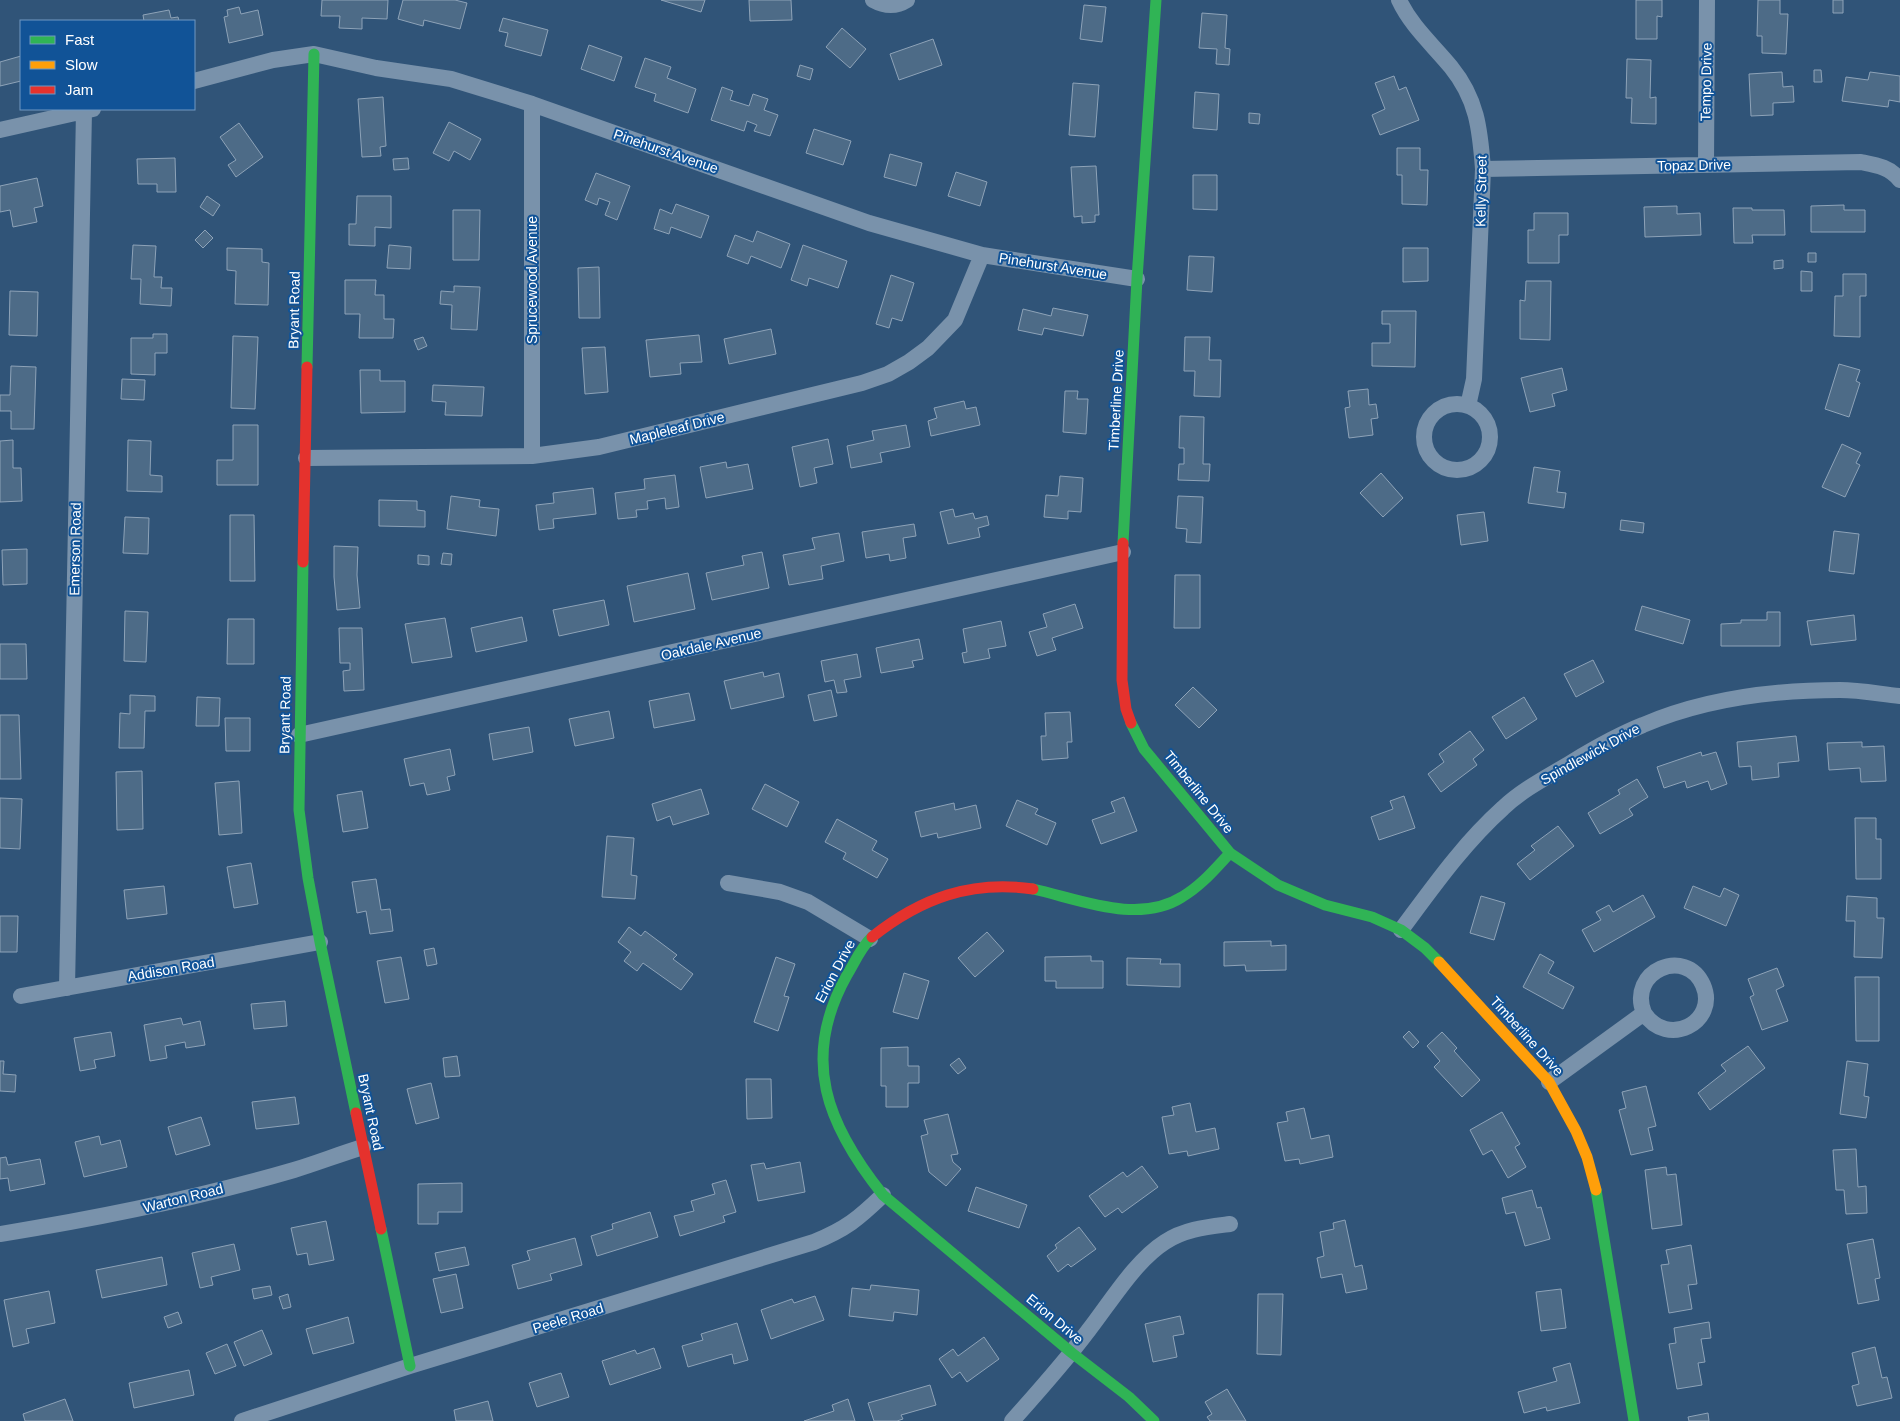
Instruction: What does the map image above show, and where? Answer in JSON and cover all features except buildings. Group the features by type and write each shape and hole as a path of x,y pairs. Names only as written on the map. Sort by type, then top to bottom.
{"street":[{"path":"873,0 883,5 893,6 907,0"},
{"name":"Timberline Drive","path":"1156,0 1137,278 1123,552 1122,680 1126,709 1144,749 1230,853 1278,885 1326,905 1372,918 1401,930 1425,948 1446,968 1549,1082 1563,1102 1587,1153 1595,1185 1634,1421"},
{"name":"Kelly Street","path":"1398,0 1404,11 1452,69 1466,90 1477,115 1483,169 1474,380 1468,406"},
{"name":"Tempo Drive","path":"1706,165 1707,0"},
{"name":"Pinehurst Avenue","path":"195,81 273,60 314,54 376,68 452,79 532,104 869,223 982,255 1137,278"},
{"name":"Bryant Road","path":"314,54 299,810 308,878 320,942 410,1366"},
{"name":"Sprucewood Avenue","path":"532,104 532,456"},
{"path":"0,130 88,110"},
{"name":"Emerson Road","path":"67,988 88,110"},
{"name":"Topaz Drive","path":"1483,169 1861,162 1886,168 1900,180"},
{"name":"Mapleleaf Drive","path":"306,458 532,456 599,447 862,383 888,374 910,362 928,348 955,320 982,255"},
{"path":"1456,404 1468,406 1479,412 1486,422 1490,435 1488,447 1483,458 1473,466 1461,470 1448,469 1437,463 1426,448 1424,436 1427,424 1434,414 1444,407 1456,404"},
{"name":"Oakdale Avenue","path":"299,735 1123,552"},
{"name":"Spindlewick Drive","path":"1401,930 1434,884 1471,839 1504,807 1522,792 1561,768 1643,725 1731,699 1775,693 1841,690 1900,696"},
{"name":"Erion Drive","path":"1154,1421 1129,1397 1072,1353 883,1195 850,1152 830,1106 824,1067 824,1035 830,1012 854,964 870,939 901,916 922,904 944,895 968,889 1014,886 1060,894 1124,909 1141,910 1160,907 1176,902 1187,894 1230,853"},
{"path":"728,883 780,892 808,902 870,939"},
{"name":"Addison Road","path":"21,996 320,942"},
{"path":"1670,965 1684,967 1696,974 1704,986 1706,999 1702,1012 1695,1022 1683,1029 1664,1029 1652,1023 1644,1013 1640,999 1643,985 1646,979 1656,970 1670,965"},
{"path":"1549,1082 1644,1013"},
{"name":"Warton Road","path":"0,1234 76,1222 176,1200 295,1170 363,1147"},
{"name":"Peele Road","path":"242,1421 410,1366 814,1242 838,1232 858,1219 883,1195"},
{"path":"1012,1421 1072,1353 1150,1253 1165,1242 1186,1231 1230,1224"}],"traffic: fast":[{"path":"1123,543 1137,279 1156,0"},
{"path":"307,367 314,54"},
{"path":"303,562 299,810 308,878 320,942 356,1113"},
{"path":"1131,723 1144,749 1230,853 1278,885 1325,905 1372,917 1401,930 1425,948 1439,962"},
{"path":"1033,889 1108,907 1147,909 1165,905 1189,893 1208,877 1230,853"},
{"path":"872,937 861,950 847,975 833,1006 825,1035 823,1063 826,1090 835,1117 847,1143 863,1169 883,1195 1072,1353 1129,1397 1154,1421"},
{"path":"1596,1190 1634,1421"},
{"path":"381,1229 410,1366"}],"traffic: slow":[{"path":"1439,962 1549,1082 1576,1131 1587,1157 1596,1190"}],"traffic: jam":[{"path":"303,562 307,367"},
{"path":"1123,543 1122,680 1126,709 1131,723"},
{"path":"872,937 890,923 909,912 928,902 948,895 989,887 1033,889"},
{"path":"356,1113 381,1229"}]}
